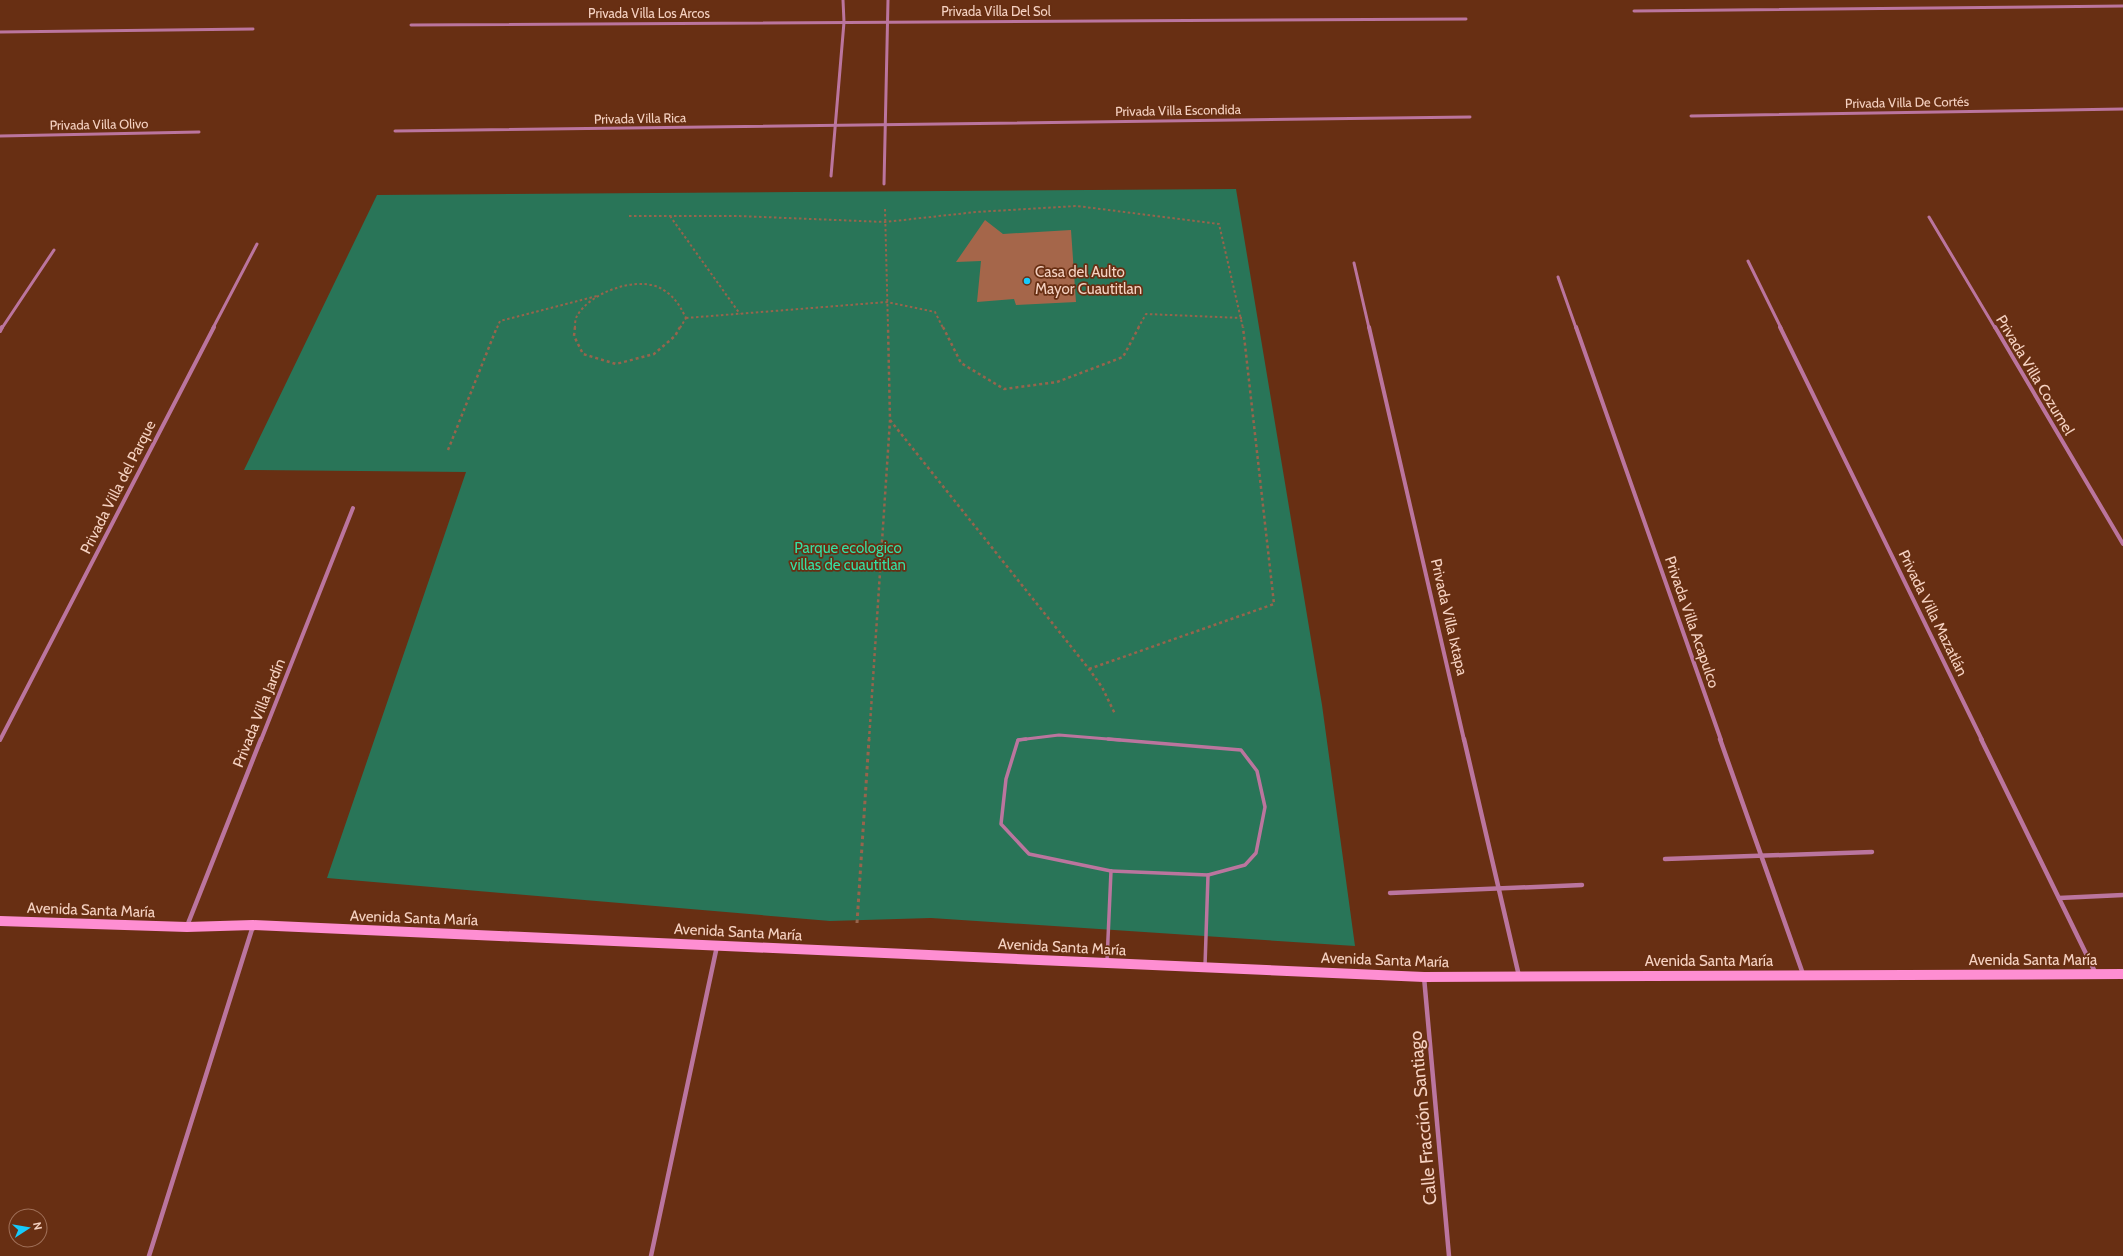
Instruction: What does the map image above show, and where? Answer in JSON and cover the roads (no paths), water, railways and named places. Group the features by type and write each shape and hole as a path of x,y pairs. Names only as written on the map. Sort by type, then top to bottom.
{"main road":[{"name":"Avenida Santa María","path":"0,921 187,927 253,925 1424,977 2123,974"}],"street":[{"path":"831,176 834,125 844,22 843,0"},
{"path":"884,184 888,0"},
{"path":"1634,11 2123,6"},
{"name":"Privada Villa Del Sol","path":"887,22 1466,19"},
{"name":"Privada Villa Los Arcos","path":"411,24 887,22"},
{"path":"0,32 253,29"},
{"name":"Privada Villa De Cortés","path":"1691,116 2123,109"},
{"name":"Privada Villa Escondida","path":"885,124 1470,117"},
{"name":"Privada Villa Rica","path":"394,131 885,124"},
{"name":"Privada Villa Olivo","path":"0,136 199,132"},
{"name":"Privada Villa Cozumel","path":"1929,217 2123,544"},
{"name":"Privada Villa del Parque","path":"0,740 257,244"},
{"path":"0,331 54,250"},
{"name":"Privada Villa Mazatlán","path":"1748,261 2096,974"},
{"name":"Privada Villa Ixtapa","path":"1354,263 1519,976"},
{"name":"Privada Villa Acapulco","path":"1558,277 1803,975"},
{"name":"Privada Villa Jardín","path":"187,927 352,508"},
{"path":"1665,859 1872,852"},
{"path":"1390,893 1582,885"},
{"path":"2059,898 2123,895"},
{"path":"149,1256 253,925"},
{"path":"651,1256 718,945"},
{"name":"Calle Fracción Santiago","path":"1424,977 1449,1256"}],"lane":[{"path":"1059,735 1241,750 1257,771 1265,807 1256,853 1245,865 1208,875 1111,871 1029,854 1002,824 1006,779 1018,740 1059,735"},
{"path":"1107,963 1111,871"},
{"path":"1205,967 1208,875"}],"place":[{"name":"Casa del Aulto Mayor Cuautitlan","path":"1027,281"}],"park label":[{"name":"Parque ecologico villas de cuautitlan","path":"848,556"}]}
